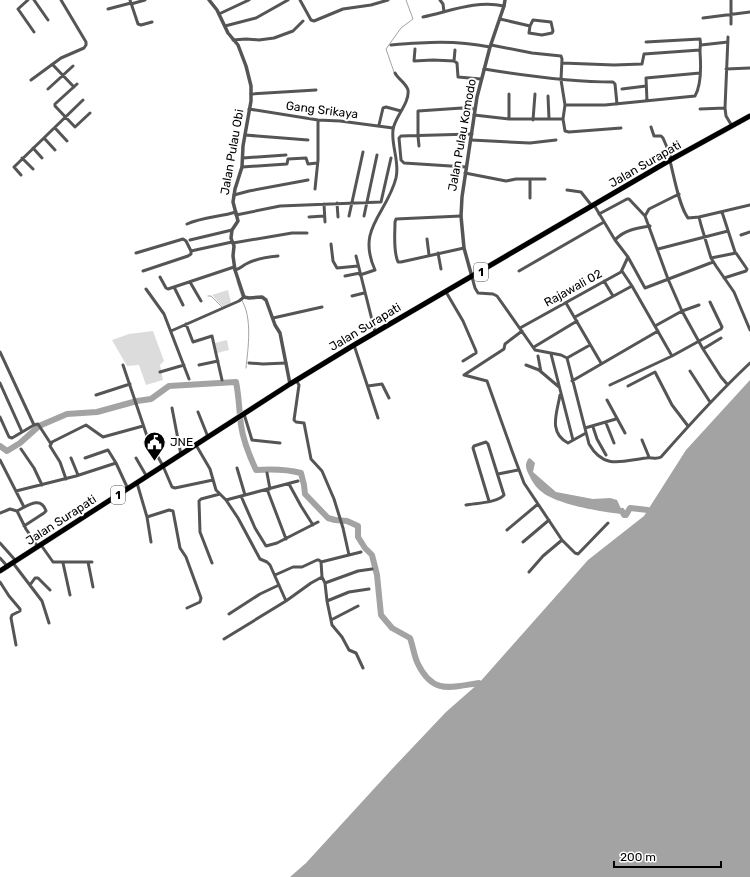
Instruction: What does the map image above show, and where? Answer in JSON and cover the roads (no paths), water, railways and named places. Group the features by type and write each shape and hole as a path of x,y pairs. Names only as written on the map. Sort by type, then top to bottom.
{"highway":[{"name":"Jalan Surapati","path":"0,571 296,380 375,332 671,160 750,116"}],"street":[{"path":"28,0 18,9 34,32"},
{"path":"34,0 48,20"},
{"path":"31,80 61,58 84,48 86,45 86,42 61,0"},
{"path":"108,10 131,2 145,0"},
{"path":"219,14 249,0"},
{"path":"225,26 256,18 288,0"},
{"path":"300,0 313,21 343,9 372,5 388,0"},
{"path":"440,0 444,12"},
{"name":"Jalan Pulau Komodo","path":"472,277 464,248 461,216 462,197 481,79 505,0"},
{"path":"730,0 731,24"},
{"name":"Jalan Pulau Obi","path":"212,1 233,40 238,46 246,66 250,84 251,94 242,167 233,202 238,221 232,230 231,238 234,246 234,268 243,299"},
{"path":"131,2 138,24 141,25 152,22"},
{"path":"423,17 480,4 495,4 504,6"},
{"path":"703,18 750,12"},
{"path":"500,19 530,26"},
{"path":"533,20 549,21 552,22 552,32 550,34 534,34 529,32 530,26 533,20"},
{"path":"233,40 274,38 293,31 303,21"},
{"path":"728,37 725,108 726,116 732,126"},
{"path":"565,105 617,104 695,96 699,86 702,63 700,50 701,40 699,38 646,42"},
{"path":"391,45 447,42 470,43 560,56 562,63 562,80 565,105 563,119 564,130 566,132 621,128"},
{"path":"701,45 728,42"},
{"path":"415,49 414,61 454,61"},
{"path":"455,50 454,61 457,63 458,77 481,79"},
{"path":"562,63 614,65 642,64 644,54 700,50"},
{"path":"53,65 74,87"},
{"path":"48,89 73,66"},
{"path":"726,69 750,68"},
{"path":"484,69 562,80 614,83 617,104"},
{"path":"344,276 375,270 369,252 370,234 390,194 397,176 397,164 392,144 393,128 408,91 395,73"},
{"path":"647,101 645,79 700,73"},
{"path":"77,84 55,104 55,106 75,127 90,113"},
{"path":"622,89 646,86"},
{"path":"251,94 316,90"},
{"path":"509,94 509,119"},
{"path":"533,120 534,94"},
{"path":"548,96 549,119"},
{"path":"22,175 14,167 83,100"},
{"path":"379,125 383,108 386,107 401,111"},
{"path":"419,146 418,111 462,108 475,109"},
{"path":"700,109 725,108"},
{"name":"Gang Srikaya","path":"249,109 318,120 379,125 393,128"},
{"path":"474,115 509,119 563,119"},
{"path":"315,189 318,120"},
{"path":"651,127 654,136 662,136 665,140 679,194 687,217 699,217 750,204"},
{"path":"55,128 67,141"},
{"path":"466,167 425,166 403,163 401,160 398,138 401,136 472,134"},
{"path":"245,135 308,140"},
{"path":"44,138 55,150"},
{"path":"470,140 530,143 556,140"},
{"path":"33,148 42,158"},
{"path":"349,216 363,152"},
{"path":"243,158 286,155"},
{"path":"364,216 377,155"},
{"path":"22,158 33,169"},
{"path":"242,167 287,164 288,159 306,158 308,163 317,163"},
{"path":"187,224 196,220 280,206 380,202 391,158"},
{"path":"465,173 506,181 516,179 545,179"},
{"path":"530,179 530,198"},
{"path":"234,195 249,190 308,180"},
{"path":"567,190 581,192 593,206 628,257 645,288 713,262"},
{"path":"645,216 649,209 679,194"},
{"path":"599,214 629,199 645,216 650,226 668,279 682,310 702,349 718,374 727,384"},
{"path":"337,203 338,217"},
{"path":"324,204 325,222"},
{"path":"722,212 735,252 747,271 724,278"},
{"path":"309,217 324,216"},
{"path":"461,216 396,219 395,242 398,262 464,248"},
{"path":"699,217 711,258 734,292 750,330"},
{"path":"519,272 604,222"},
{"path":"615,240 632,230 650,226"},
{"path":"190,240 232,230"},
{"path":"658,249 728,231"},
{"path":"741,235 750,232"},
{"path":"143,271 188,256 192,251 233,242 292,233 307,233"},
{"path":"136,253 183,239 186,240 192,251"},
{"path":"427,239 429,255"},
{"path":"331,244 333,260 336,268 358,266"},
{"path":"711,258 735,252"},
{"path":"438,253 441,269"},
{"path":"160,277 166,289 234,268 240,269 247,263 259,259 278,256"},
{"path":"356,256 364,293 375,332"},
{"path":"628,257 622,271 672,356"},
{"name":"Rajawali 02","path":"518,470 487,381 464,375 504,349 505,345 521,330 622,271"},
{"path":"472,277 476,291 482,294 497,296 538,351 561,355 567,358"},
{"path":"604,281 613,296"},
{"path":"190,282 201,301"},
{"path":"534,347 576,319 632,286"},
{"path":"174,287 183,305"},
{"path":"146,289 164,314 189,379"},
{"path":"446,292 463,321 476,351 476,353 463,361"},
{"path":"352,296 364,293"},
{"path":"171,331 243,299 264,298 276,328 280,333 290,384"},
{"path":"610,385 672,356 722,328 710,302"},
{"path":"566,303 601,363"},
{"path":"655,326 682,310 699,305"},
{"path":"273,318 322,307"},
{"path":"186,324 193,342 212,336 222,380"},
{"path":"572,381 658,331"},
{"path":"702,349 721,338"},
{"path":"354,345 378,418"},
{"path":"567,358 590,345"},
{"path":"0,352 36,425 41,429 60,462 66,479"},
{"path":"550,354 573,440"},
{"path":"538,356 541,372"},
{"path":"567,358 589,444 593,452 603,460 616,462 649,457 657,459 661,457 727,384 750,363"},
{"path":"199,365 218,361"},
{"path":"249,363 286,363"},
{"path":"123,364 148,439 163,466 171,486 173,488 213,480"},
{"path":"160,372 184,365"},
{"path":"526,365 541,372 559,387"},
{"path":"690,371 710,402"},
{"path":"628,386 654,372 672,405 688,426"},
{"path":"296,380 299,385 294,420 296,422 304,423 311,459 322,471 339,515 349,555"},
{"path":"0,383 22,432"},
{"path":"96,395 130,384"},
{"path":"368,386 382,384 389,398"},
{"path":"560,394 555,426 556,432 568,443 586,433"},
{"path":"606,400 625,433"},
{"path":"172,408 181,455"},
{"path":"198,412 208,437"},
{"path":"243,414 252,440 280,443"},
{"path":"0,417 9,437 12,438 36,425"},
{"path":"585,428 593,427 616,419"},
{"path":"606,423 614,443"},
{"path":"50,444 86,425 103,437 143,426"},
{"path":"593,427 597,439 606,455"},
{"path":"642,440 649,457"},
{"path":"466,505 489,501 501,498 504,495 487,444 484,442 473,446 489,501"},
{"path":"196,445 210,469 216,490 226,500 238,518 259,557 267,562 275,575 286,601"},
{"path":"21,449 34,468 42,485"},
{"path":"85,458 108,450 128,489"},
{"path":"71,458 78,476"},
{"path":"136,458 147,476"},
{"path":"0,460 24,507"},
{"path":"16,491 78,476 116,463"},
{"path":"237,468 245,495"},
{"path":"498,474 518,470 524,483 562,540 575,553 578,554 608,523"},
{"path":"266,474 268,489 286,539"},
{"path":"226,500 298,481"},
{"path":"137,483 147,517 151,542"},
{"path":"289,484 313,525"},
{"path":"212,563 200,532 199,501 201,499 220,494"},
{"path":"241,496 265,546 286,539 318,522"},
{"path":"17,511 33,502 38,502 42,504 46,511 24,526"},
{"path":"507,530 538,504"},
{"path":"0,513 10,508 17,511 24,526 53,562 90,562 93,587"},
{"path":"147,517 169,510 173,511 180,550 186,557 201,598 200,602 187,608"},
{"path":"523,542 549,520"},
{"path":"529,572 543,556 562,540"},
{"path":"0,543 42,601 49,623"},
{"path":"275,575 293,567 302,567 319,560 321,562 361,552"},
{"path":"0,558 8,566"},
{"path":"321,562 322,577 325,583 333,628 342,637 349,650 357,654 363,668"},
{"path":"63,563 70,594"},
{"path":"325,583 358,571 372,569"},
{"path":"224,639 322,577"},
{"path":"30,585 35,578 38,578 50,590"},
{"path":"0,582 20,609 20,611 12,615 11,618 16,645"},
{"path":"229,614 260,594 279,585"},
{"path":"327,601 349,592 369,589"},
{"path":"331,620 358,606"}],"waterway":[{"path":"394,72 386,49 401,28 413,19 406,0"},
{"path":"237,281 242,297"},
{"path":"208,296 211,296 222,307"},
{"path":"241,299 245,306 249,333 246,368"},
{"path":"0,446 7,451 20,443 39,426 67,414 97,412 137,401 151,399 169,386 236,382 242,431 256,470 267,469 301,473 305,494 328,518 347,521 358,526 358,537 365,548 372,555 377,575 381,615 392,628 410,638 415,658 424,674 430,681 444,687 479,683"},
{"path":"622,511 624,515 626,515 630,508 648,510"}],"place":[{"name":"JNE","path":"155,462"}]}
